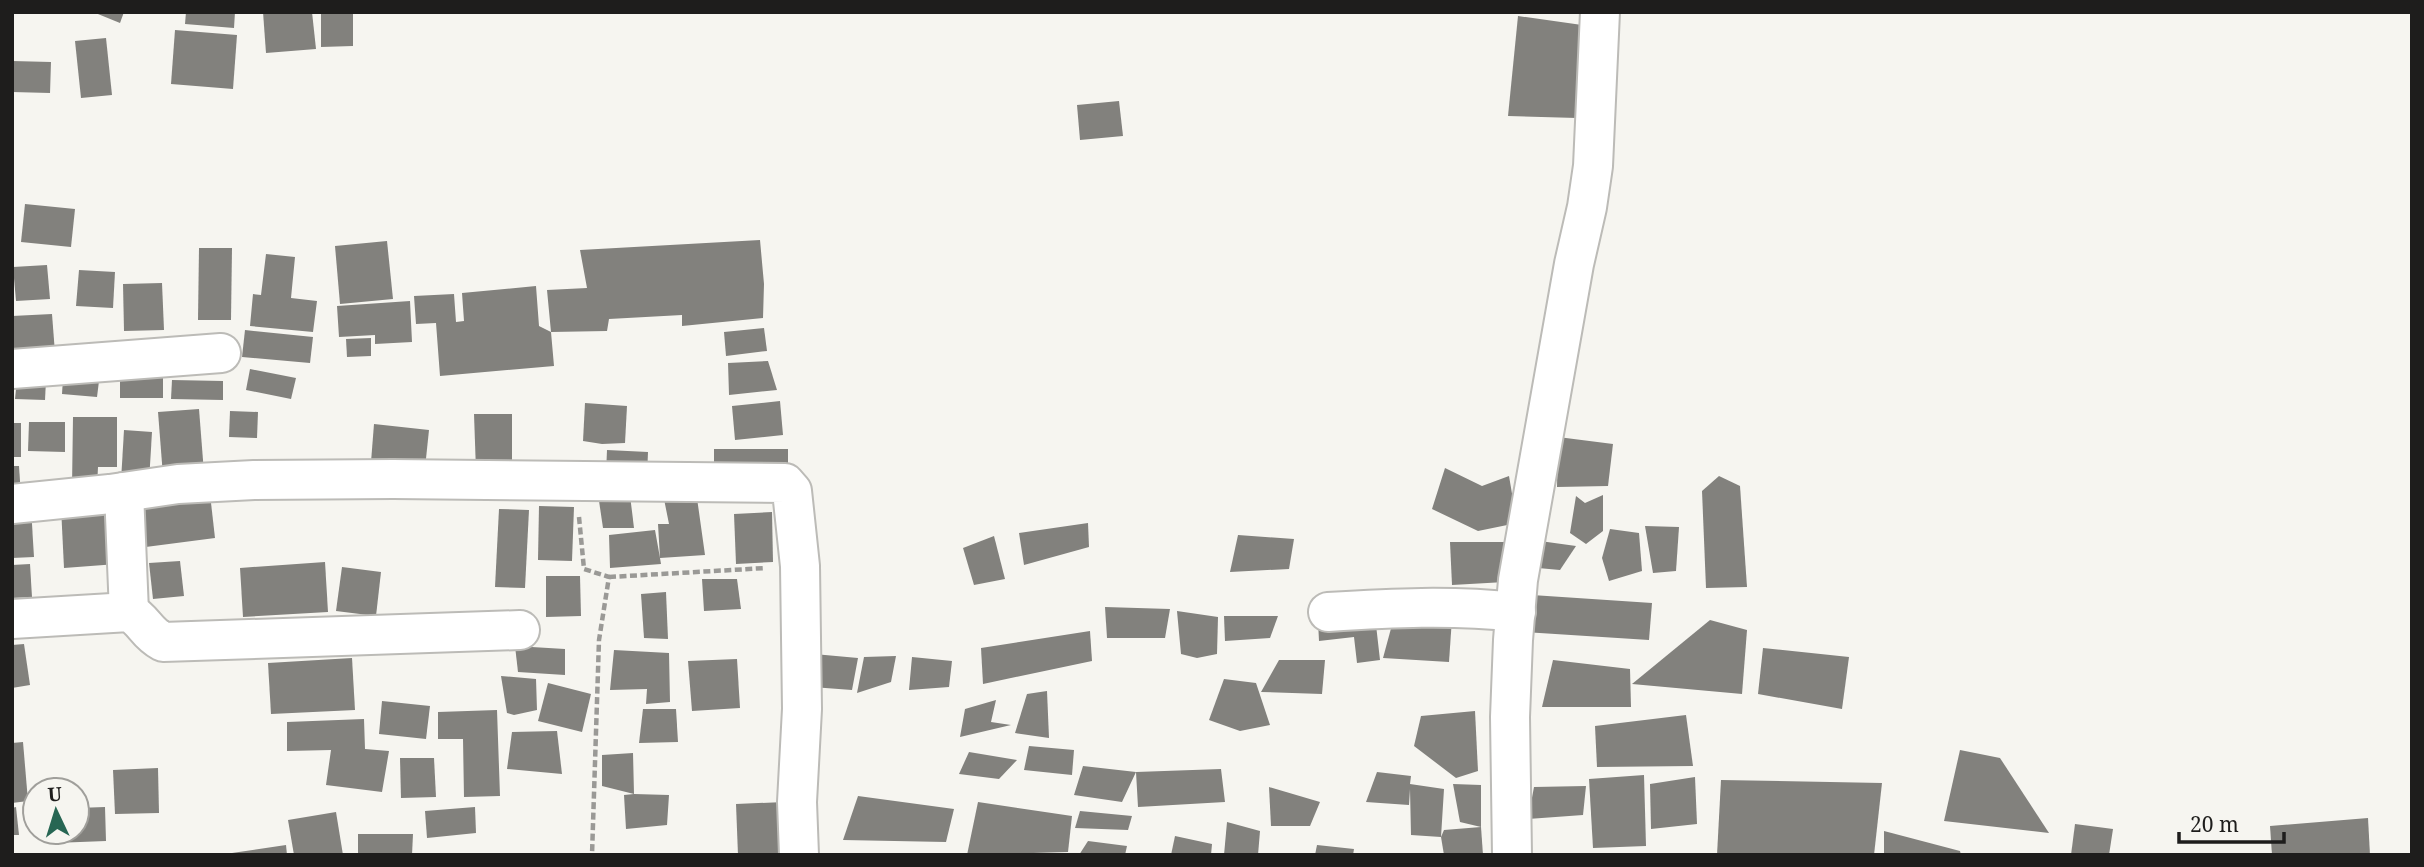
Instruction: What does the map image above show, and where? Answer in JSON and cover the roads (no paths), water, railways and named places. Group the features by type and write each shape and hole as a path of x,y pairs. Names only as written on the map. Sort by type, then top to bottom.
{"street":[{"path":"1512,855 1510,718 1518,580 1594,166 1600,12"},
{"path":"12,369 221,353"},
{"path":"12,504 178,484 254,480 785,483 792,491 800,566 802,709 797,802 799,855"},
{"path":"124,492 129,612"},
{"path":"1328,612 1414,606 1469,607 1516,612"},
{"path":"12,619 129,612 138,617 149,634 163,642 520,630"}]}
